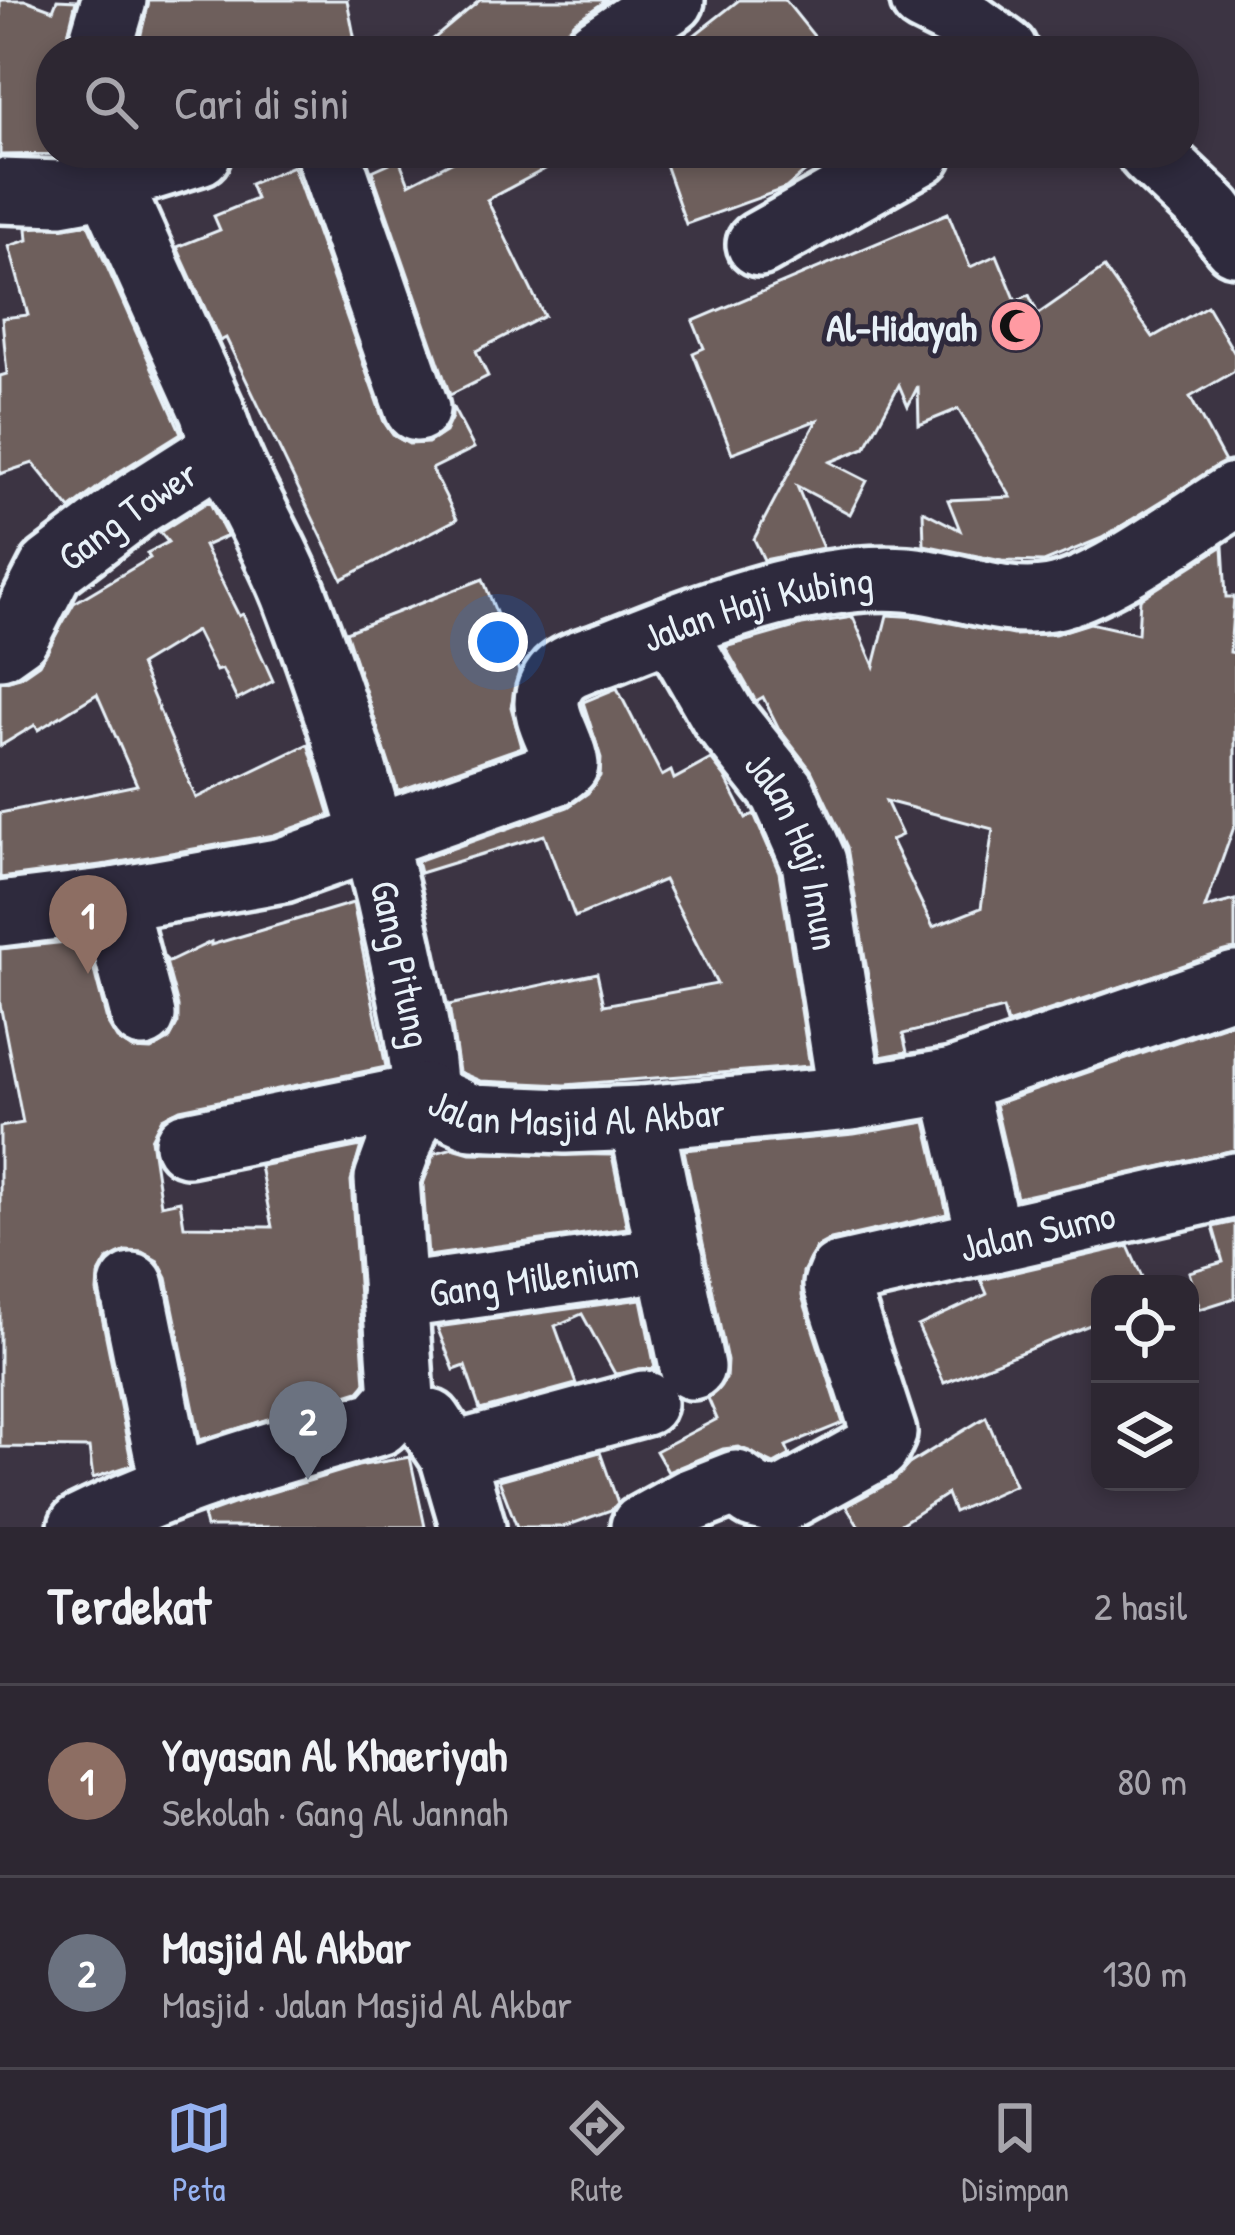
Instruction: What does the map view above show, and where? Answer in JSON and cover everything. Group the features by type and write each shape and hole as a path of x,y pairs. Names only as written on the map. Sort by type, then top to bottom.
{"street":[{"path":"103,36 114,0"},
{"path":"618,36 672,0"},
{"path":"923,0 984,36"},
{"path":"0,191 59,194 90,175 125,168"},
{"path":"333,168 417,409"},
{"path":"759,244 893,168"},
{"path":"1166,168 1212,212 1235,243"},
{"name":"Gang Pitung","path":"90,175 266,527 340,721 375,835 422,1052 425,1096"},
{"name":"Gang Tower","path":"0,647 17,635 52,569 138,502 223,449"},
{"name":"Jalan Haji Kubing","path":"375,835 556,773 566,765 547,695 560,673 672,628 751,602 839,582 907,579 1013,602 1055,597 1096,580 1235,496"},
{"name":"Jalan Haji Imun","path":"672,628 724,718 783,792 814,862 850,1097"},
{"path":"0,914 283,870 375,835"},
{"path":"113,900 143,1015"},
{"name":"Jalan Masjid Al Akbar","path":"402,1397 387,1179 407,1124 425,1096 472,1117 565,1121 850,1097 953,1081 1235,984"},
{"path":"953,1081 990,1241"},
{"path":"187,1144 425,1096"},
{"name":"Gang Millenium","path":"452,1455 668,1385 671,1258 641,1118"},
{"name":"Jalan Sumo","path":"643,1527 736,1483 754,1496 779,1502 877,1448 884,1433 836,1285 840,1275 1235,1185"},
{"name":"Gang Millenium","path":"394,1297 671,1258"},
{"path":"131,1286 133,1510 249,1460 379,1424 402,1397 435,1427 452,1455 473,1527"}],"building":[{"path":"0,0 26,0 53,10 57,0 76,1 68,36 36,36 36,154 0,155"},
{"path":"149,0 347,0 354,36 141,36"},
{"path":"480,0 607,0 564,36 437,36"},
{"path":"739,0 785,0 814,36 693,36"},
{"path":"294,168 384,422 393,435 409,444 428,443 445,432 452,406 474,448 432,469 457,519 342,579 177,247 220,230 214,216 256,199 250,184"},
{"path":"403,168 409,184 440,168 547,168 487,200 544,316 476,351 488,376 450,395 372,171"},
{"path":"666,168 809,168 786,188 686,224"},
{"path":"948,213 970,267 997,255 1016,301 1029,295 1038,314 1104,268 1153,337 1207,306 1235,354 1235,371 1190,397 1225,462 1102,538 1044,562 1002,561 924,545 923,511 960,530 948,500 1011,497 958,409 919,425 918,386 908,406 899,385 865,448 830,462 867,481 850,514 797,486 823,548 764,560 754,539 817,420 732,453 693,353 704,348 693,321"},
{"path":"88,224 181,433 70,509 33,463 0,474 0,376 7,374 2,318 28,315 9,246 28,240 27,228"},
{"path":"209,501 227,536 204,546 239,616 243,614 273,681 237,700 196,631 140,665 196,798 308,744 330,815 274,835 0,878 0,813 137,785 97,694 38,730 35,725 0,746 0,682 20,677 39,664 74,603 150,558 147,553 168,542 160,532"},
{"path":"1223,546 1226,597 1234,597 1230,652 1235,653 1235,824 1205,908 1235,900 1235,949 1007,1024 1003,1009 903,1034 907,1052 881,1057 847,847 811,770 779,729 763,697 756,701 725,647 802,625 853,617 874,666 887,615 1013,635 1055,634 1090,623 1138,634 1140,599","holes":["886,801 993,829 981,908 933,927 891,840 902,835"]},
{"path":"483,579 519,671 511,707 522,747 398,791 346,632"},
{"path":"617,688 662,776 671,771 674,779 711,759 746,818 754,814 779,872 810,1066 565,1085 480,1081 459,1072 449,1005 597,973 604,1005 717,984 664,880 575,917 544,835 420,873 417,861 568,807 588,793 600,776 601,758 583,702"},
{"path":"353,903 386,1067 180,1109 162,1118 151,1139 161,1205 180,1201 184,1226 272,1227 260,1166 361,1146 351,1181 365,1384 359,1391 200,1440 167,1278 158,1261 142,1252 126,1251 107,1260 98,1276 97,1292 132,1465 93,1478 89,1448 0,1447 0,1127 23,1123 0,1004 0,949 86,940 108,1024 117,1039 132,1049 151,1050 169,1040 178,1023 165,958 169,962 211,942"},
{"path":"1235,1022 1235,1150 1017,1198 995,1104"},
{"path":"926,1122 947,1214 831,1240 816,1248 803,1272 802,1296 843,1423 786,1446 790,1455 774,1464 739,1447 668,1472 656,1451 717,1419 708,1398 726,1379 727,1361 684,1150 854,1134"},
{"path":"453,1148 470,1153 612,1155 627,1228 428,1256 423,1184 435,1153"},
{"path":"1235,1222 1235,1298 1200,1309 1199,1275 1189,1272 1223,1262 1213,1227"},
{"path":"1128,1246 1141,1275 1091,1275 1091,1325 944,1383 918,1326 987,1294 981,1280"},
{"path":"641,1299 655,1368 615,1374 582,1314 555,1326 576,1384 480,1410 465,1366 454,1370 437,1327"},
{"path":"986,1417 1015,1485 954,1512 947,1494 896,1527 859,1527 846,1506 894,1480 909,1464"},
{"path":"600,1452 618,1503 611,1510 563,1527 517,1527 499,1480"},
{"path":"410,1457 425,1527 206,1527 203,1515 239,1502 358,1466"}],"place":[{"name":"Al-Hidayah","path":"1016,326"},
{"name":"Yayasan Al Khaeriyah","path":"88,974"},
{"name":"Masjid Al Akbar","path":"308,1480"}]}
